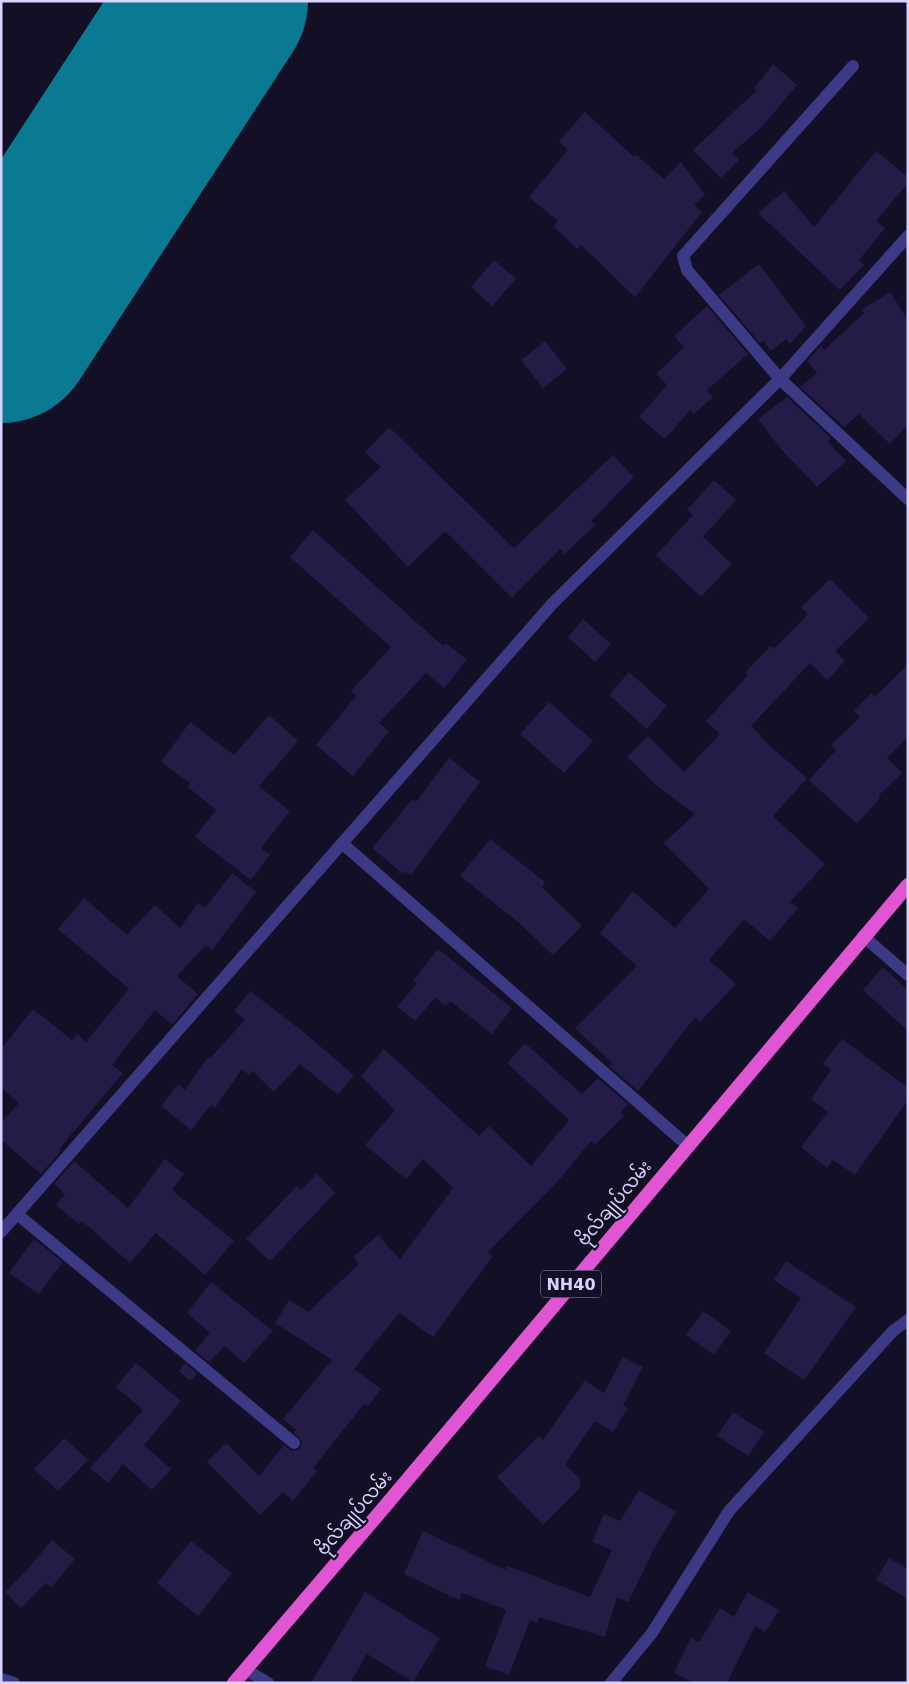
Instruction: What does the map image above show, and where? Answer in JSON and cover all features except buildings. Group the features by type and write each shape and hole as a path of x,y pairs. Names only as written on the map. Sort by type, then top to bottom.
{"highway":[{"name":"ဗိုလ်ချုပ်လမ်း","path":"234,1683 381,1512 687,1145 908,885"}],"street":[{"path":"853,66 683,256 687,270 780,379 908,499"},
{"path":"1,1232 554,603 780,379 908,236"},
{"path":"343,844 687,1145"},
{"path":"863,936 908,975"},
{"path":"17,1214 294,1443"},
{"path":"611,1683 652,1633 729,1511 893,1331 908,1320"},
{"path":"245,1669 268,1683"},
{"path":"1,1679 14,1683"}],"runway":[{"path":"1,330 215,1"}]}
